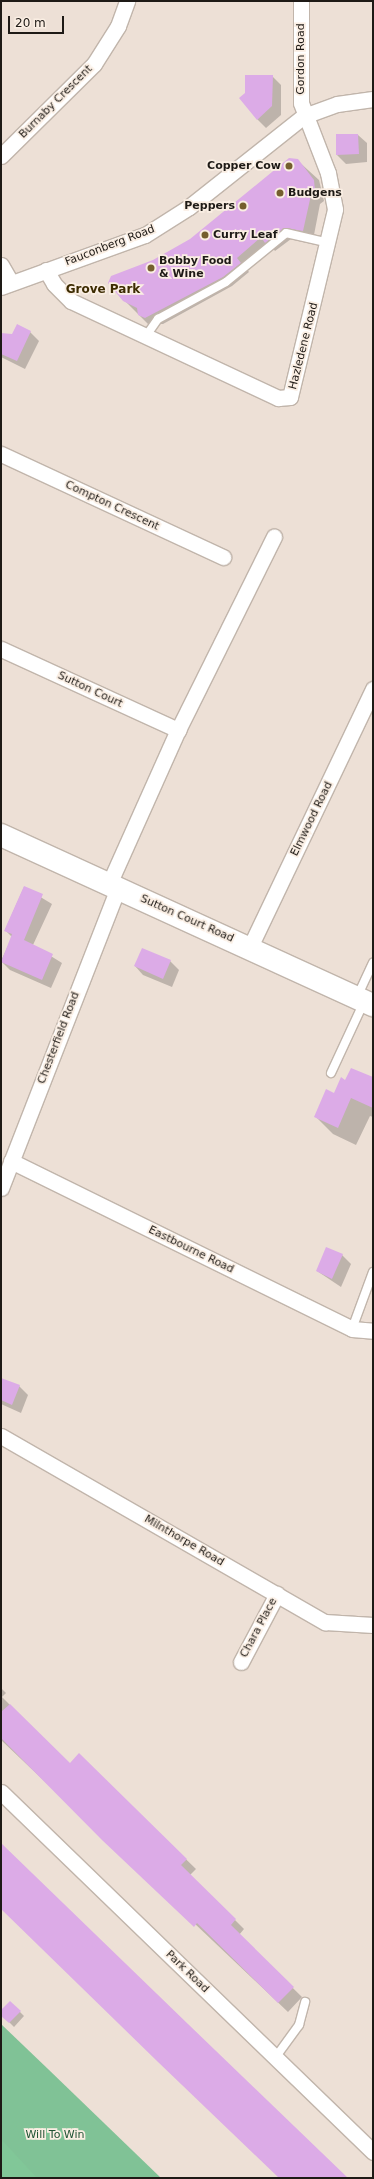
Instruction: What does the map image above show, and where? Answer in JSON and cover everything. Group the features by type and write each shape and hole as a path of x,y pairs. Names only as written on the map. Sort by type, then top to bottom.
{"street":[{"name":"Burnaby Crescent","path":"1,156 94,64 118,26 126,1"},
{"name":"Gordon Road","path":"300,1 300,95 304,116"},
{"name":"Fauconberg Road","path":"6,285 127,242 162,226 304,116 337,104 373,99"},
{"name":"Hazledene Road","path":"46,270 54,284 71,301 278,398 290,397 329,243 335,198 324,160 304,116"},
{"path":"1,265 6,285"},
{"name":"Compton Crescent","path":"1,454 223,557"},
{"name":"Chesterfield Road","path":"1,1188 114,886 178,730 274,537"},
{"name":"Sutton Court","path":"1,649 178,730"},
{"name":"Elmwood Road","path":"250,948 373,689"},
{"name":"Sutton Court Road","path":"1,835 365,1001"},
{"name":"Eastbourne Road","path":"11,1161 352,1329 373,1331"},
{"name":"Milnthorpe Road","path":"1,1436 325,1622 373,1625"},
{"name":"Chara Place","path":"241,1662 277,1594"},
{"name":"Park Road","path":"1,1792 373,2152"}],"lane":[{"path":"146,336 158,319 226,282 286,233 329,243"},
{"path":"330,1073 365,1001 373,962"},
{"path":"352,1329 373,1272"},
{"path":"275,2058 300,2024 305,2002"}],"green space":[{"name":"Will To Win","path":"1,2024 48,2069 161,2178 1,2178"},
{"path":"1,2139 37,2178 1,2178"}],"building":[{"path":"245,75 273,75 272,106 257,120 239,98 245,93"},
{"path":"336,134 358,134 359,154 336,155"},
{"path":"289,158 298,159 314,180 315,191 311,195 303,231 285,228 265,243 261,237 237,258 241,263 223,277 145,318 138,315 137,308 123,301 108,283 111,276 153,260 190,239"},
{"path":"17,324 31,331 17,361 1,354 1,333 12,334"},
{"path":"24,886 43,894 24,940 53,954 42,980 1,962 12,934 4,931"},
{"path":"142,948 171,960 163,979 134,966"},
{"path":"351,1068 373,1077 373,1108 351,1098 338,1128 314,1117 326,1089 334,1093 341,1077 345,1080"},
{"path":"326,1247 343,1254 332,1279 316,1271"},
{"path":"1,1378 20,1385 12,1405 1,1400"},
{"path":"10,1704 70,1763 79,1753 187,1859 181,1865 236,1919 231,1925 294,1987 278,2003 197,1923 194,1927 102,1840 1,1738 1,1712"},
{"path":"1,1843 348,2178 279,2178 158,2062 1,1909"},
{"path":"10,2001 21,2011 9,2023 1,2016 1,2010"}],"place":[{"name":"Copper Cow","path":"289,166"},
{"name":"Budgens","path":"280,193"},
{"name":"Peppers","path":"243,206"},
{"name":"Curry Leaf","path":"205,235"},
{"name":"Bobby Food & Wine","path":"151,268"}],"district":[{"name":"Grove Park","path":"103,290"}]}
